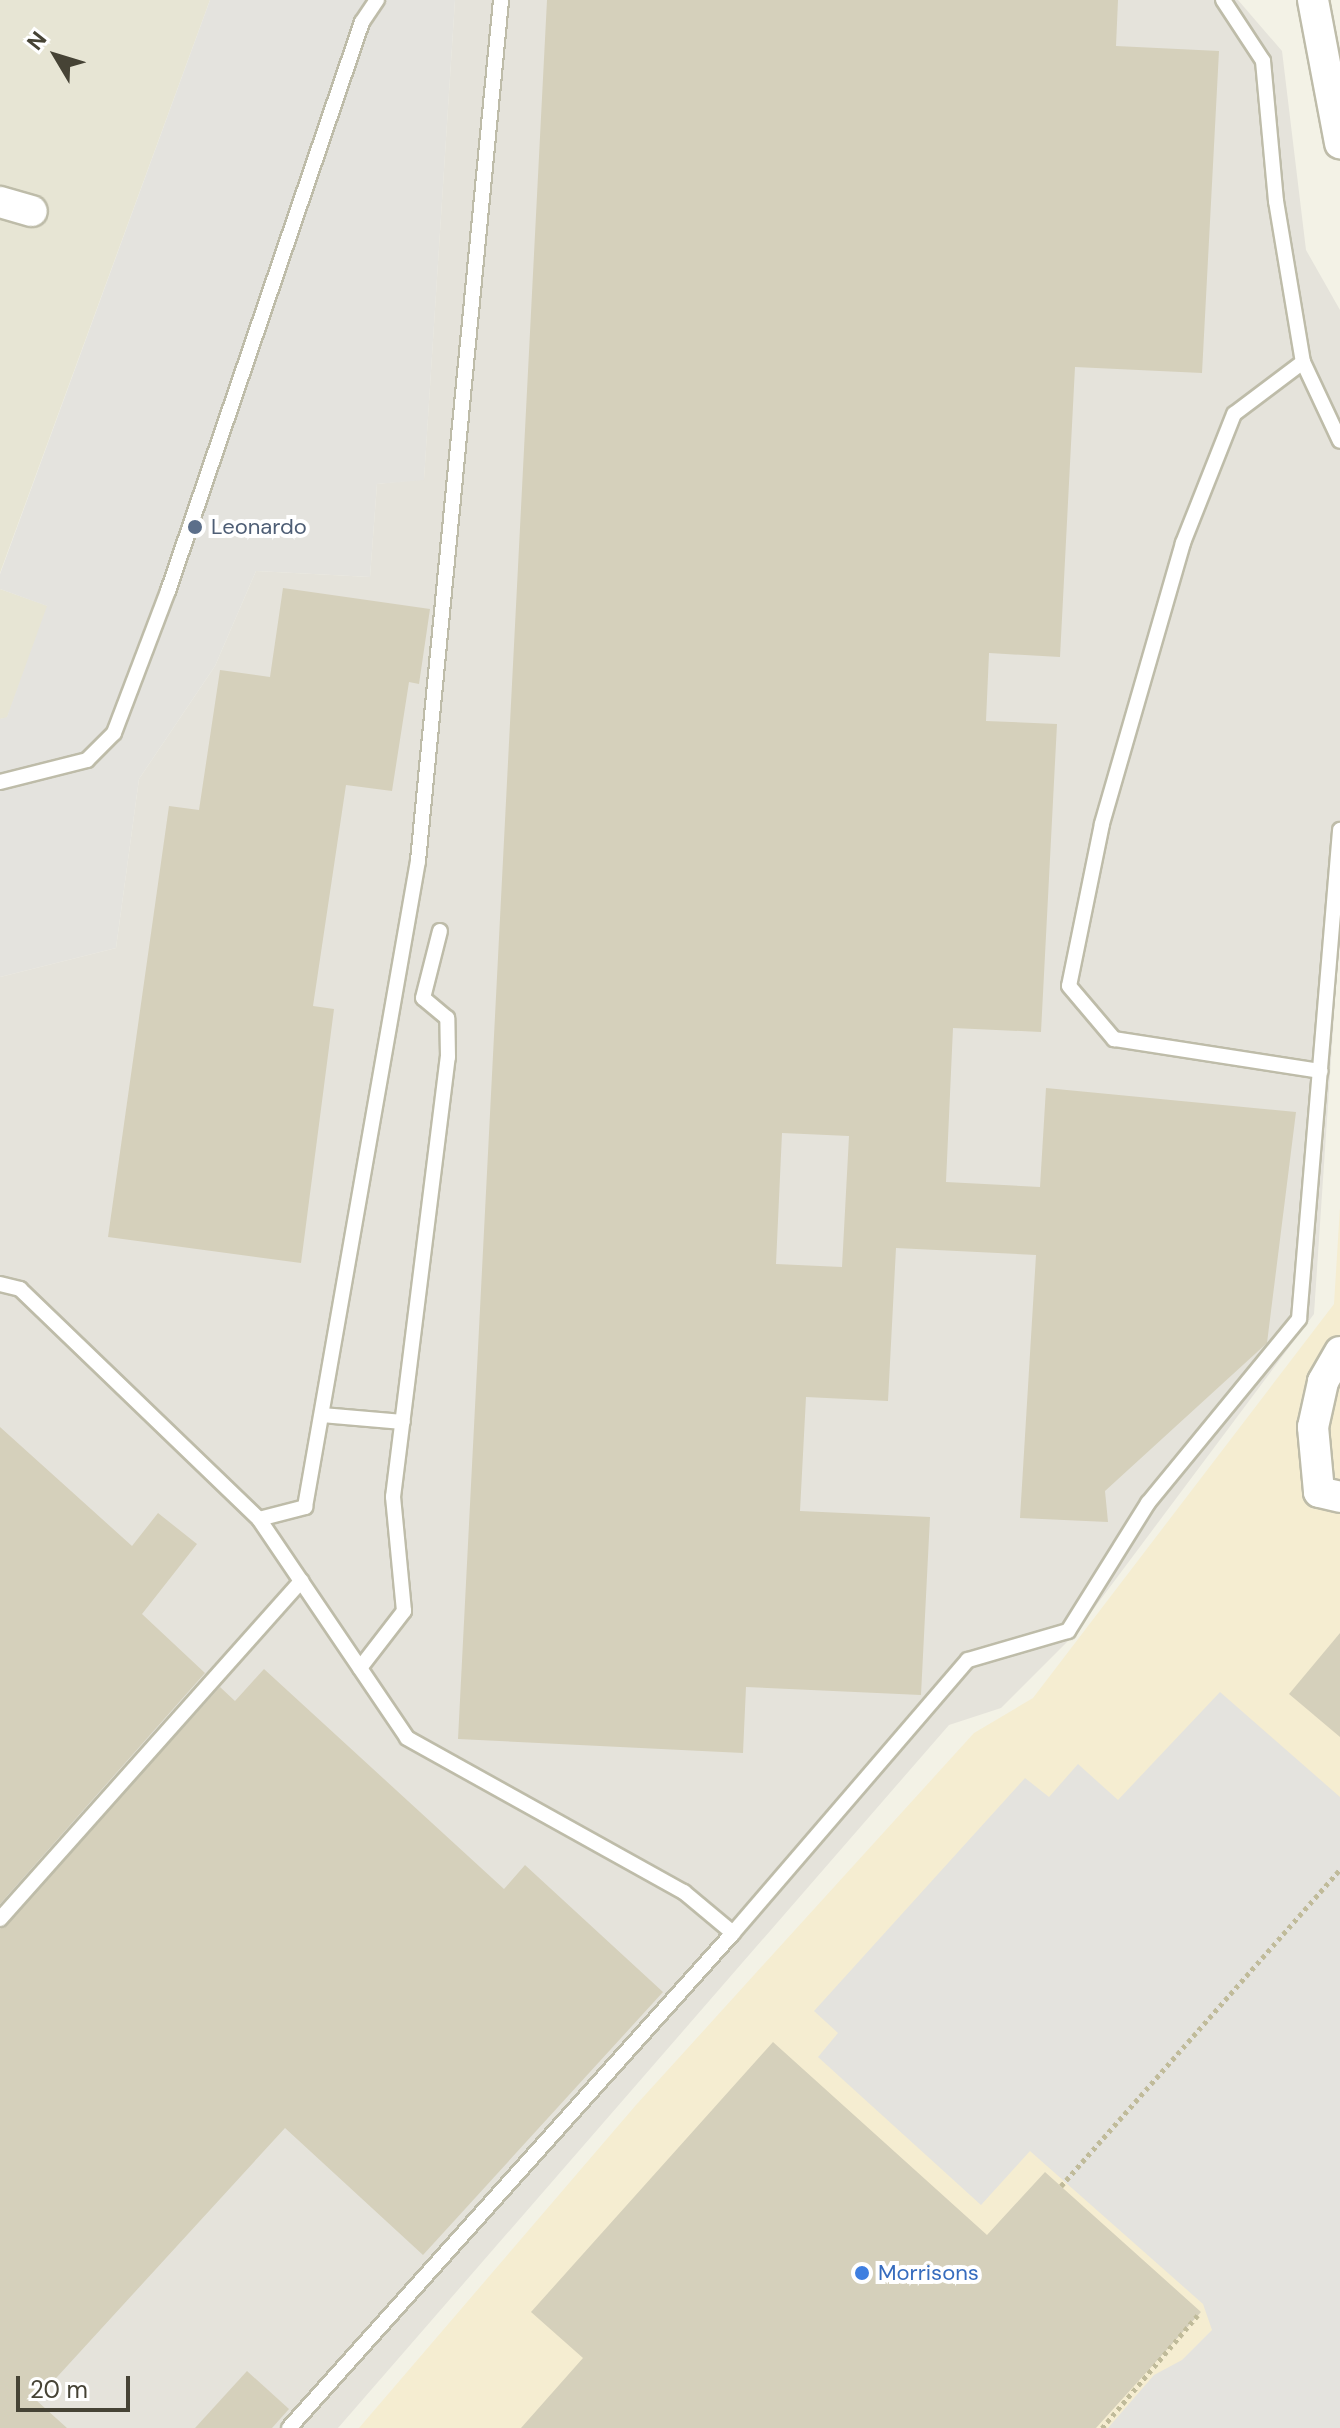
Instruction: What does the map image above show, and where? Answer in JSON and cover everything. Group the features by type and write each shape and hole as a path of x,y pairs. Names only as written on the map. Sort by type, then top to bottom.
{"street":[{"path":"1313,0 1340,143"},
{"path":"0,202 32,211"},
{"path":"1340,1352 1323,1382 1313,1427 1319,1492 1340,1497"}],"lane":[{"path":"0,782 87,760 114,733 174,576 362,22 377,0"},
{"path":"259,1519 305,1507 418,861 501,0"},
{"path":"1223,0 1263,61 1276,201 1303,362 1340,441"},
{"path":"1303,362 1234,414 1183,543 1102,824 1069,986 1114,1039 1321,1071"},
{"path":"289,2428 733,1933 968,1660 1068,1631 1148,1503 1299,1319 1340,830"},
{"path":"360,1668 404,1611 393,1497 448,1057 447,1018 423,998 440,931"},
{"path":"0,1284 20,1289 259,1519 407,1738 684,1892 733,1933"},
{"path":"322,1415 403,1422"},
{"path":"0,1919 301,1581"}],"path":[{"path":"1061,2186 1340,1870"},
{"path":"1102,2428 1198,2315"}],"shaded area":[{"path":"0,0 210,0 0,573"},
{"name":"Leonardo","path":"210,0 455,0 424,480 377,484 370,577 256,571 215,666 139,779 116,948 0,977 0,719 7,717 47,606 0,589 0,574"},
{"path":"455,0 1238,0 1282,51 1306,250 1340,310 1340,925 1314,1314 1074,1635 1001,1708 949,1725 338,2428 0,2428 0,977 116,948 139,779 215,666 256,571 370,577 377,484 424,479"},
{"path":"0,589 48,606 7,718 0,719"},
{"path":"1340,1207 1340,2428 359,2428 636,2105 974,1733 1033,1698 1334,1304"},
{"path":"1220,1692 1340,1797 1340,2428 1108,2428 1154,2375 1182,2360 1212,2330 1203,2304 1030,2151 981,2205 818,2057 838,2033 814,2011 1025,1778 1049,1797 1078,1764 1118,1800"}],"building":[{"path":"547,0 1118,0 1116,46 1219,51 1202,373 1075,367 1060,657 989,653 986,721 1057,724 1041,1032 953,1028 946,1182 1040,1187 1046,1088 1296,1112 1267,1343 1105,1491 1108,1522 1020,1518 1036,1255 896,1248 888,1401 806,1397 800,1511 930,1517 921,1695 746,1687 743,1753 458,1739","holes":["782,1133 849,1136 842,1267 776,1264"]},
{"path":"283,588 430,609 419,684 409,682 392,791 346,785 313,1006 334,1009 301,1263 108,1237 169,806 199,810 220,670 270,677"},
{"path":"0,1427 132,1546 158,1513 197,1544 142,1614 205,1673 0,1904"},
{"path":"1340,1633 1340,1737 1289,1694"},
{"path":"264,1669 504,1889 525,1865 663,1992 423,2255 285,2128 36,2400 67,2428 0,2428 0,1929 220,1687 235,1701"},
{"name":"Morrisons","path":"773,2042 987,2235 1045,2172 1201,2312 1096,2428 521,2428 583,2358 531,2312"},
{"path":"247,2371 289,2409 272,2428 195,2428"}],"place":[{"name":"Leonardo","path":"195,527"},
{"name":"Morrisons","path":"862,2273"}]}
